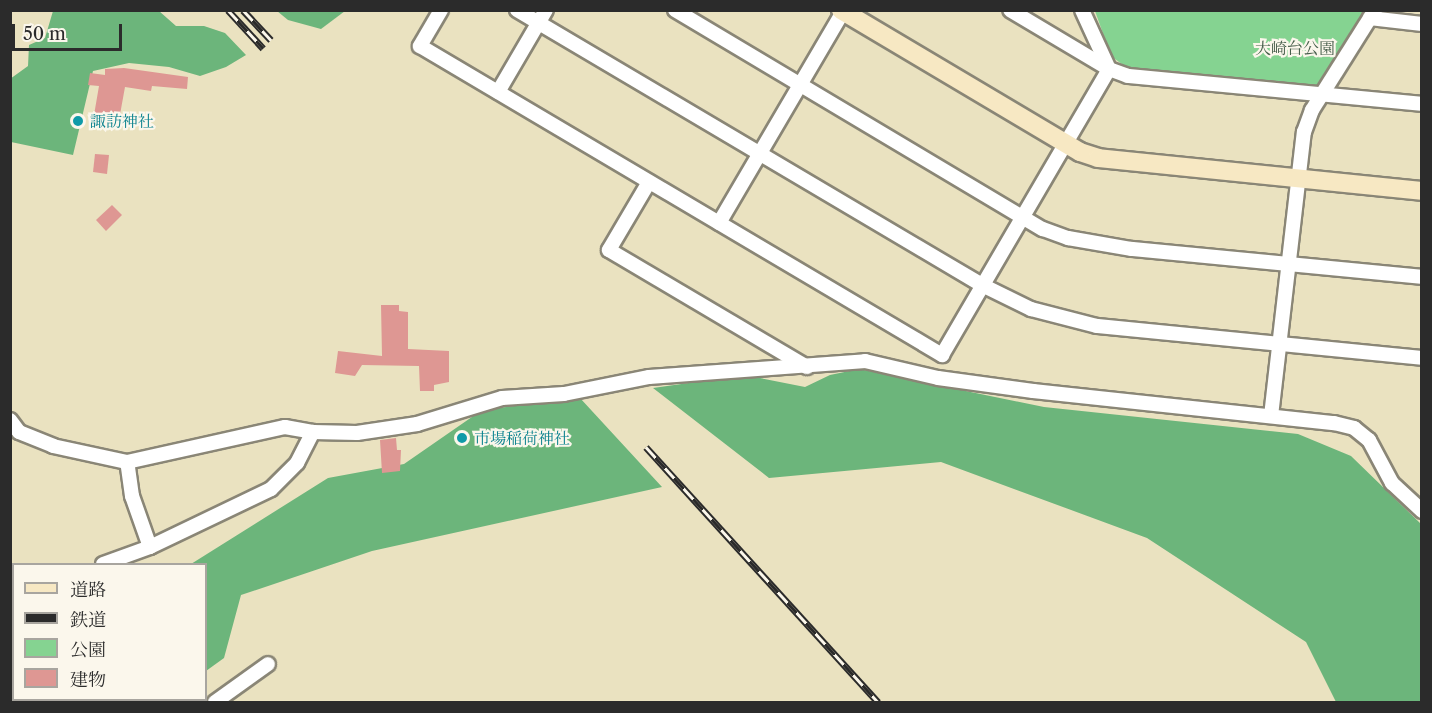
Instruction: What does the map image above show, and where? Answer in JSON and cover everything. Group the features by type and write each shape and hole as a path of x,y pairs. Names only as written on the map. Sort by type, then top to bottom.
{"street":[{"path":"441,10 420,46 942,355 1109,69"},
{"path":"517,10 982,285 1031,309 1076,322 1422,358"},
{"path":"498,92 546,10"},
{"path":"675,10 1043,228 1096,245 1422,277"},
{"path":"1010,10 1109,69 1128,76 1422,104"},
{"path":"1082,10 1109,69"},
{"path":"719,223 843,11 1066,143 1098,158 1422,191"},
{"path":"1271,416 1304,132 1322,94 1373,14 1422,24"},
{"path":"649,182 609,250 808,368"},
{"path":"10,420 15,433 53,446 127,462 285,427 313,432 357,433 417,424 502,398 564,394 649,376 808,368 865,361 948,380 1271,416 1354,428 1369,440 1392,483 1422,511"},
{"path":"106,563 150,548 271,489 297,463 313,432"},
{"path":"127,462 132,496 150,548"},
{"path":"215,702 268,664"}],"green space":[{"path":"53,11 159,11 176,26 204,26 225,33 246,55 226,67 200,76 169,67 129,63 93,71 73,155 11,142 10,79 28,66 29,45 45,38"},
{"path":"277,11 345,11 321,29 288,20"},
{"name":"大崎台公園","path":"1095,11 1369,11 1322,83 1313,88 1127,68 1111,56"},
{"path":"859,369 1044,407 1298,434 1351,456 1421,524 1421,702 1336,702 1306,642 1147,538 941,462 769,478 653,388 745,375 805,387 830,375"},
{"path":"580,398 662,487 372,551 241,595 224,658 207,670 207,563 193,563 328,478 404,464 482,410"}],"building":[{"path":"124,68 188,77 187,89 152,86 151,91 125,87 119,120 94,115 99,86 88,85 90,73 105,75 105,69"},
{"path":"95,154 109,155 107,174 93,172"},
{"path":"112,205 122,215 106,231 96,220"},
{"path":"381,305 399,305 399,311 408,312 408,349 449,351 449,382 434,385 434,391 420,391 419,366 362,365 355,376 335,373 338,351 382,356"},
{"path":"396,438 397,450 401,450 400,471 382,473 380,440"}],"railway":[{"path":"228,10 263,48"},
{"path":"243,10 271,40"},
{"path":"646,447 878,702"}],"place":[{"name":"諏訪神社","path":"78,121"},
{"name":"市場稲荷神社","path":"462,438"}]}
